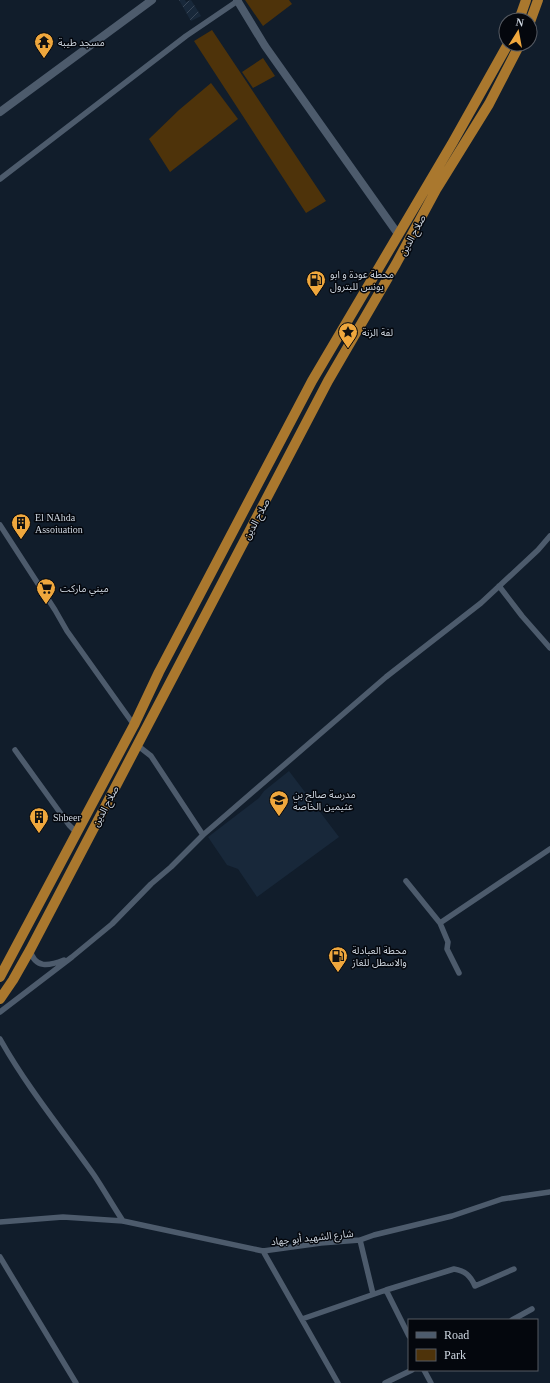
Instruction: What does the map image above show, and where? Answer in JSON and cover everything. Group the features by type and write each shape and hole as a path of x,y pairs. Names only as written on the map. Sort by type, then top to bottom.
{"highway":[{"path":"522,12 526,0"},
{"path":"534,12 538,0"},
{"name":"صلاح الدين","path":"0,977 134,725 159,672 301,402 503,52"},
{"name":"صلاح الدين","path":"0,999 30,950 313,410 349,344 396,264 437,188 489,104 516,52"},
{"path":"301,402 304,400 306,401 313,410"},
{"path":"211,574 210,579 212,582 222,582"}],"street":[{"path":"0,112 152,0"},
{"path":"0,179 180,41 238,0 265,46 398,234"},
{"path":"0,525 67,631 134,725"},
{"path":"0,1012 72,957 112,924 151,884 171,867 203,835 386,677 481,603 538,550 550,536"},
{"path":"499,586 522,616 550,648"},
{"path":"137,745 151,756 203,835"},
{"path":"15,750 69,825 77,833"},
{"path":"440,923 550,849"},
{"path":"406,881 440,923 448,942 447,949 458,973"},
{"path":"30,950 33,959 36,962 44,964 54,964 72,957"},
{"path":"0,1039 48,1112 95,1176 123,1221"},
{"name":"شارع الشهيد أبو جهاد","path":"0,1222 63,1217 123,1221 264,1251 321,1243 360,1240 374,1235 452,1216 502,1199 550,1192"},
{"path":"360,1240 373,1294"},
{"path":"264,1251 338,1383"},
{"path":"0,1257 76,1383"},
{"path":"302,1320 373,1294 454,1269 463,1271 471,1277 475,1286 514,1269"},
{"path":"386,1290 408,1334"},
{"path":"514,1319 532,1309"},
{"path":"385,1383 410,1371"},
{"path":"425,1371 431,1383"}],"shaded area":[{"path":"179,0 185,0 186,2 191,0 201,16 191,21"},
{"name":"مدرسة صالح بن عثيمين الخاصة","path":"289,771 339,837 257,897 238,869 227,865 208,837 259,798 264,791"}],"green space":[{"path":"245,0 289,0 292,4 263,26"},
{"path":"212,30 326,201 306,213 194,41"},
{"path":"263,58 275,76 253,88 242,72"},
{"path":"211,83 238,119 170,172 149,139 179,110"}],"place":[{"name":"مسجد طيبة","path":"44,59"},
{"name":"محطة عودة و ابو يونس للبترول","path":"316,297"},
{"name":"لفة الزنة","path":"348,349"},
{"name":"El NAhda Assoiuation","path":"21,540"},
{"name":"ميني ماركت","path":"46,605"},
{"name":"مدرسة صالح بن عثيمين الخاصة","path":"279,817"},
{"name":"Shbeer","path":"39,834"},
{"name":"محطة العبادلة والاسطل للغاز","path":"338,973"}]}
